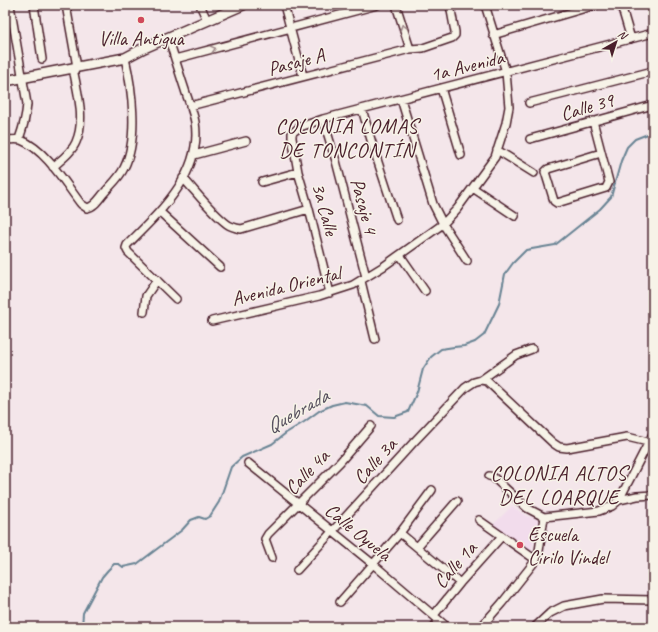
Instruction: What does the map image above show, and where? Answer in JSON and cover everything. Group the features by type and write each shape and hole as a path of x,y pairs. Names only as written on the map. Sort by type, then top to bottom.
{"main road":[{"path":"5,81 125,58 168,37 244,5"}],"street":[{"path":"10,5 26,104 26,114 19,139"},
{"path":"34,5 42,59"},
{"path":"53,168 68,154 76,143 80,131 81,118 66,5"},
{"path":"200,5 207,20"},
{"path":"284,5 292,29 303,76"},
{"path":"175,59 292,29 377,5"},
{"path":"396,5 410,49"},
{"name":"Pasaje A","path":"190,106 410,49 423,48 452,38 455,35 455,32 450,5"},
{"name":"Avenida Oriental","path":"212,321 330,293 364,279 443,224 473,188 495,157 506,123 509,107 506,72 493,35 485,5"},
{"path":"493,35 596,5"},
{"path":"621,5 631,39"},
{"name":"1a Avenida","path":"292,134 300,127 323,119 653,34"},
{"path":"168,37 195,122 196,134 194,155 190,167 160,212 127,245 126,248 128,252 176,299"},
{"path":"5,140 19,139 38,151 84,208 93,206 115,181 124,168 130,153 133,135 132,108 125,58"},
{"path":"530,103 653,71"},
{"path":"441,88 461,155"},
{"path":"401,99 433,204 443,224 467,261"},
{"name":"Calle 39","path":"530,139 653,105"},
{"path":"362,109 397,220"},
{"name":"Pasaje 4","path":"323,119 336,161 364,279 374,339"},
{"path":"593,121 609,182 606,188 557,203 554,201 545,172 548,169 601,153"},
{"name":"3a Calle","path":"292,134 298,172 330,293"},
{"path":"194,155 246,141"},
{"path":"497,150 534,173"},
{"path":"262,182 298,172"},
{"path":"183,178 227,224 234,228 241,229 309,209"},
{"path":"473,188 515,216"},
{"path":"160,212 220,267"},
{"path":"400,255 425,292"},
{"path":"144,312 146,296 157,280"},
{"name":"Calle 3a","path":"297,570 333,533 413,443 466,388 474,382 481,380 516,355 532,349"},
{"path":"481,380 487,381 544,436 558,447 567,448 626,438 648,442"},
{"name":"Calle 4a","path":"272,558 265,539 268,534 340,462 371,426"},
{"path":"489,476 493,477 527,508 544,517 599,511 612,506 619,500 653,434"},
{"name":"Calle Oyuela","path":"248,463 297,505 373,564 447,627"},
{"path":"340,602 400,533 432,490"},
{"path":"619,500 637,496 653,495"},
{"path":"417,547 458,501"},
{"path":"481,627 536,560 539,551 544,517"},
{"path":"479,520 536,560"},
{"path":"400,533 460,583"},
{"name":"Calle 1a","path":"434,627 437,618 460,583 502,536"},
{"path":"535,627 550,613 564,606 603,599 653,600"}],"shaded area":[{"name":"Escuela Cirilo Vindel","path":"512,506 526,516 539,519 529,560 487,531"}],"waterway":[{"name":"Quebrada","path":"82,627 83,613 102,577 108,570 114,564 119,564 123,567 137,564 182,530 191,520 199,517 205,519 210,516 219,502 231,467 242,457 272,444 319,411 332,405 345,402 367,406 379,416 394,417 408,412 417,392 423,369 431,357 441,349 464,346 475,342 484,335 499,304 505,274 513,263 526,250 555,245 600,209 611,197 621,161 627,147 635,139 653,132"}],"place":[{"name":"Villa Antigua","path":"141,20"},
{"name":"Escuela Cirilo Vindel","path":"520,545"}],"district":[{"name":"COLONIA LOMAS DE TONCONTÍN","path":"347,138"},
{"name":"COLONIA ALTOS DEL LOARQUE","path":"559,485"}]}
